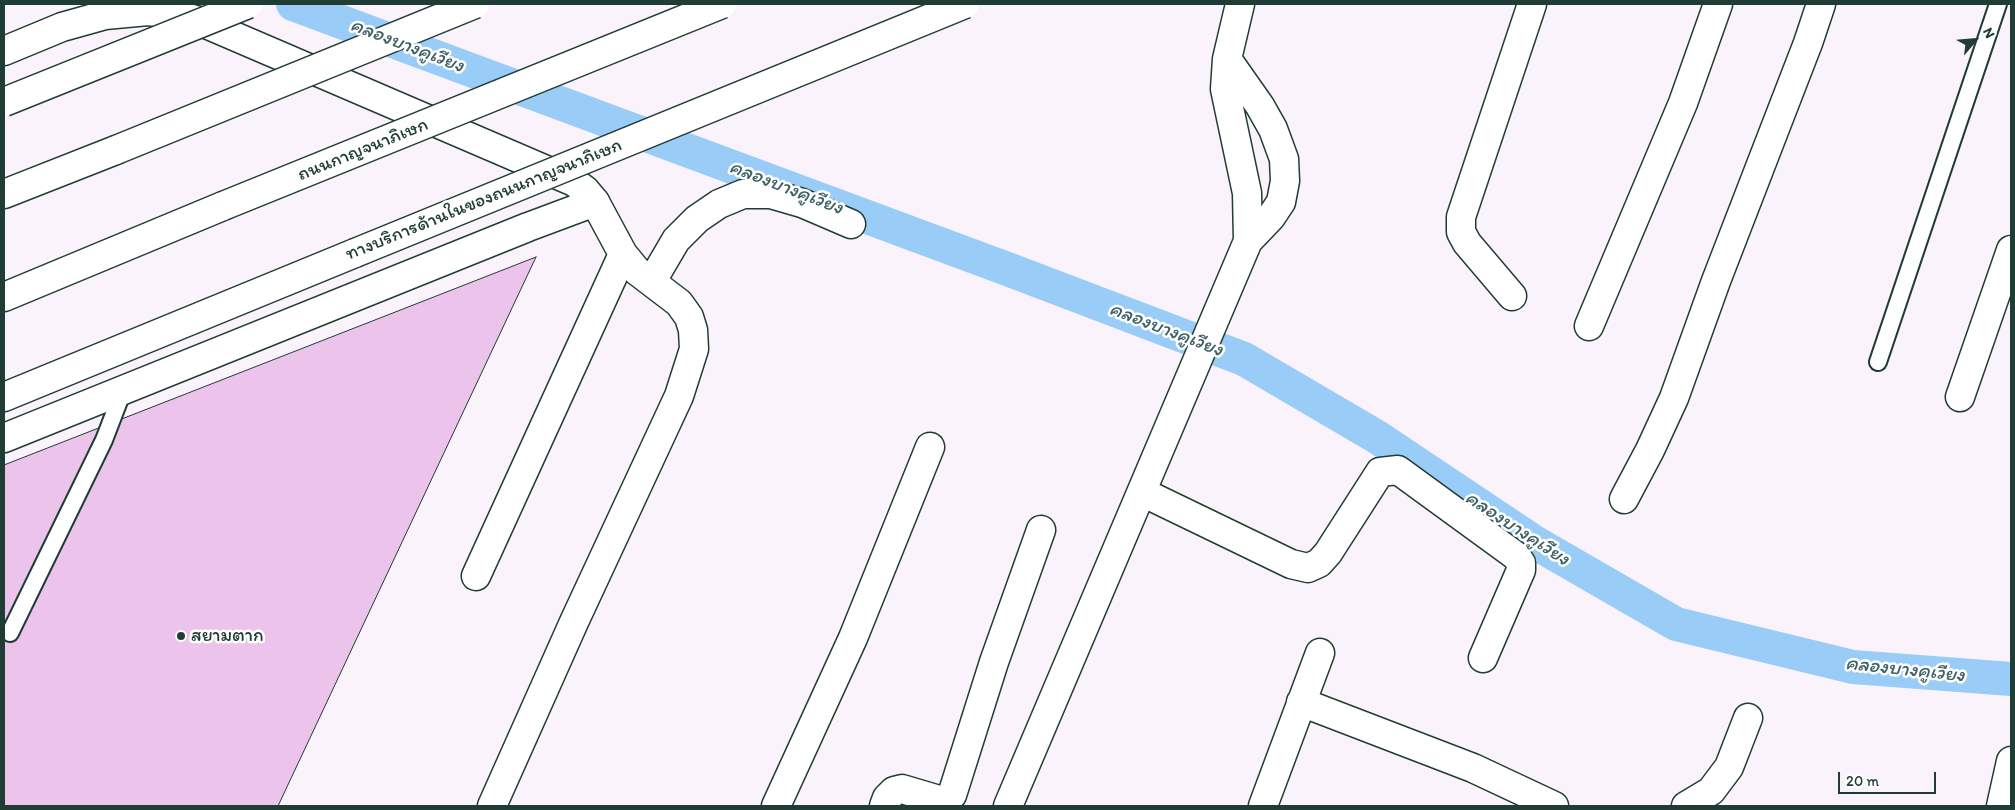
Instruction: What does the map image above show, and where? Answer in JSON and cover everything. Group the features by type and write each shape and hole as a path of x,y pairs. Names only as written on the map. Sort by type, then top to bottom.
{"main road":[{"path":"4,102 248,4"},
{"path":"4,194 475,4"},
{"name":"ถนนกาญจนาภิเษก","path":"4,298 224,206 722,4"},
{"name":"ทางบริการด้านในของถนนกาญจนาภิเษก","path":"4,397 965,4"},
{"path":"1240,4 1227,60 1225,89 1247,193 1248,241"},
{"path":"1512,296 1466,244 1461,232 1461,217 1532,4"},
{"path":"1589,326 1672,129 1718,4"},
{"path":"1624,498 1650,450 1674,398 1716,281 1808,43 1821,4"},
{"path":"4,51 62,28 104,15 148,11 174,14 199,21 574,182 585,190 595,202 623,254 636,271 652,281 679,303 689,317 693,330 694,349 678,396 492,806"},
{"path":"1008,806 1248,241 1271,217 1280,202 1285,181 1284,159 1273,129 1260,106 1227,60"},
{"path":"652,281 676,240 698,219 719,204 743,194 770,194 802,203 851,224"},
{"path":"4,438 509,234 595,202"},
{"path":"1960,397 2011,250"},
{"path":"476,576 623,254"},
{"path":"776,806 853,638 930,447"},
{"path":"1142,492 1291,564 1300,568 1308,568 1318,563 1328,553 1380,472 1398,470 1516,556 1521,563 1521,570 1483,658"},
{"path":"884,806 887,798 894,791 902,789 939,800 946,799 952,795 994,662 1041,530"},
{"path":"1263,806 1320,653"},
{"path":"1301,702 1474,768 1554,806"},
{"path":"1686,806 1711,791 1730,767 1748,718"},
{"path":"2001,806 2011,761"}],"lane":[{"path":"1878,362 1998,4"},
{"path":"10,633 104,440 124,388"}],"building":[{"name":"สยามตาก","path":"536,257 278,806 4,806 4,465"}],"waterway":[{"name":"คลองบางคูเวียง","path":"293,4 1010,270 1244,359 1377,437 1534,542 1676,624 1853,667 2011,679"}],"place":[{"name":"สยามตาก","path":"181,636"}]}
